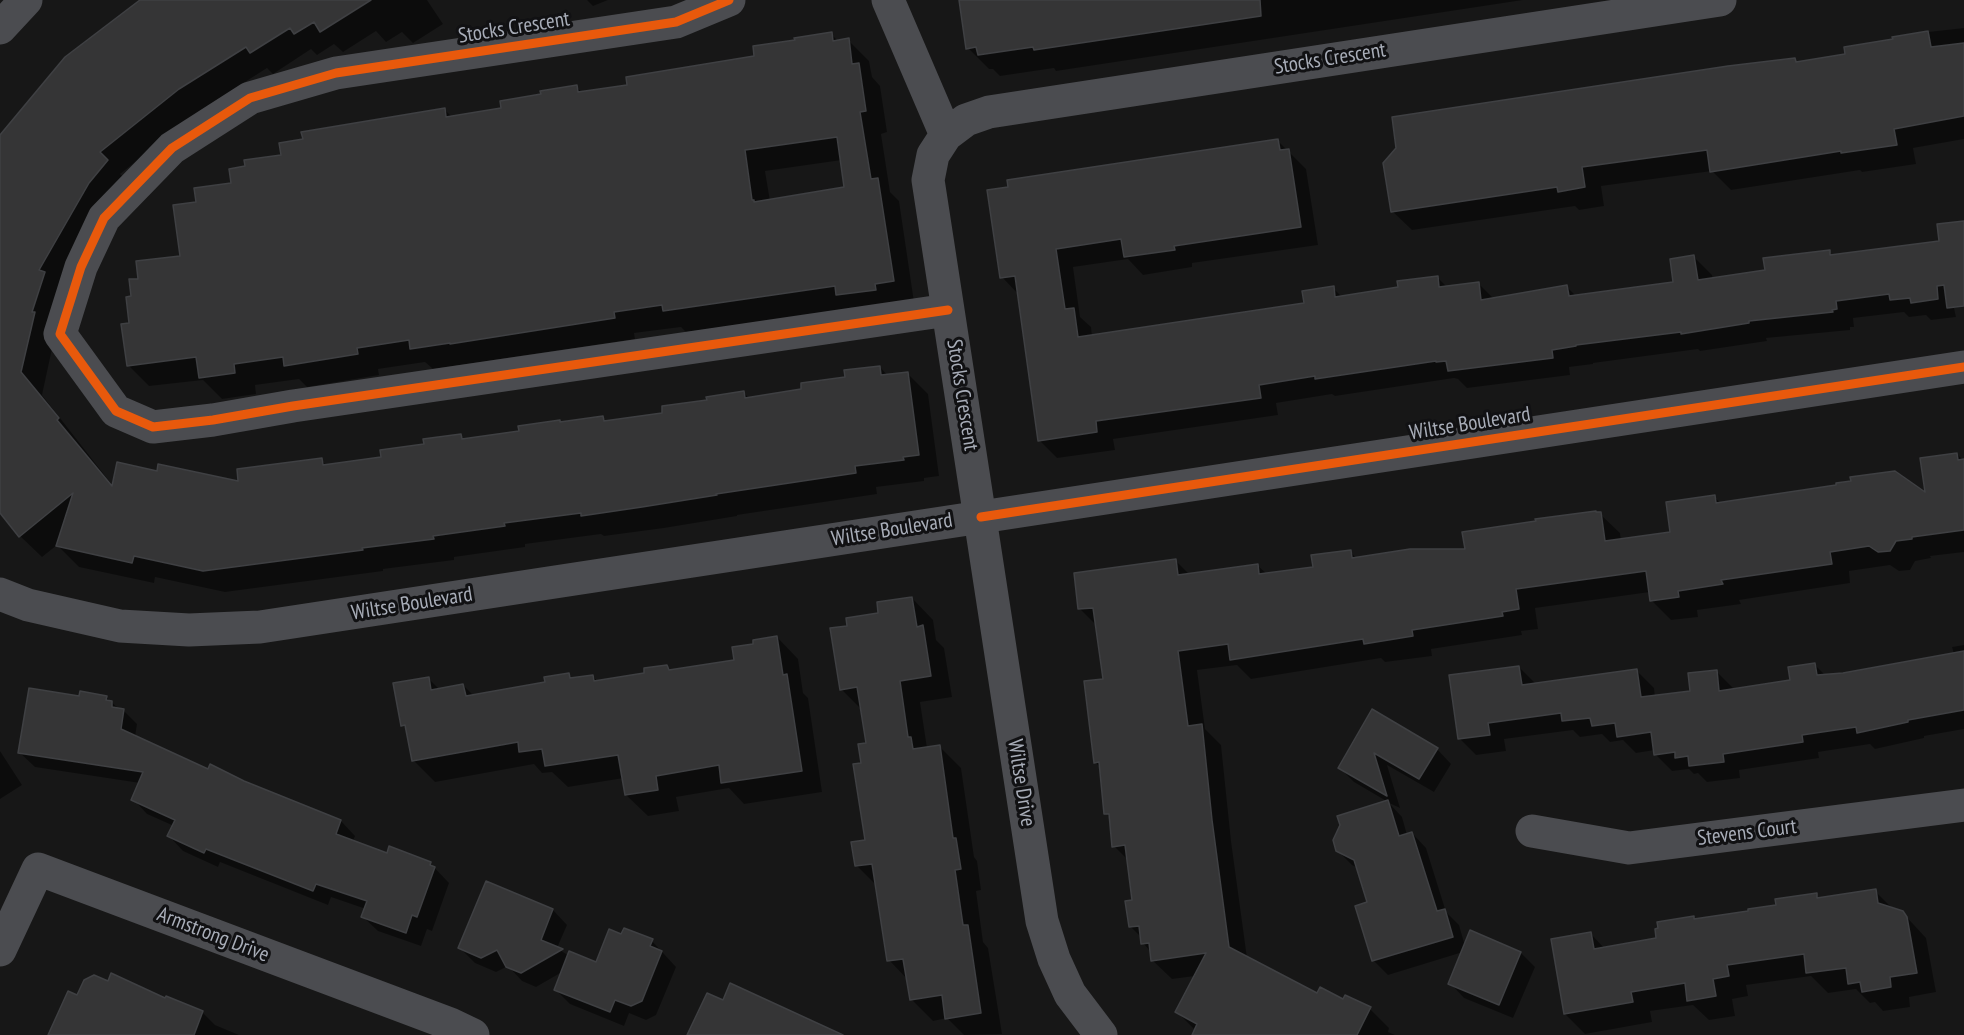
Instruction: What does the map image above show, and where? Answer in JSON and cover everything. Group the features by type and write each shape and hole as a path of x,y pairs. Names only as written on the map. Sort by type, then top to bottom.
{"street":[{"path":"0,28 26,0"},
{"name":"Stocks Crescent","path":"729,0 676,22 336,73 249,98 172,148 104,219 81,267 60,334 116,411 153,427 213,420 293,406 948,310"},
{"path":"888,0 946,135"},
{"name":"Stocks Crescent","path":"981,517 928,180 933,155 946,135 966,120 989,112 1720,0"},
{"name":"Wiltse Boulevard","path":"0,594 28,605 120,626 189,630 260,627 1964,367"},
{"name":"Wiltse Drive","path":"981,517 1042,921 1054,959 1070,994 1101,1035"},
{"name":"Stevens Court","path":"1532,831 1629,848 1964,809"},
{"name":"Armstrong Drive","path":"0,950 38,868 417,1011 473,1035"}],"building":[{"path":"140,0 371,0 320,32 314,22 294,34 290,28 250,53 246,47 179,89 100,152 108,160 89,183 39,270 45,272 32,312 35,312 21,372 59,418 57,420 112,486 117,462 157,471 158,464 238,481 237,469 322,458 323,465 381,457 380,450 424,444 423,439 461,434 462,439 519,431 518,426 560,420 560,422 603,416 604,421 662,413 662,406 707,400 706,397 744,391 745,398 801,389 801,383 845,377 844,370 880,366 881,375 908,372 919,455 903,457 904,460 855,466 856,473 581,516 581,513 504,523 505,526 433,536 434,539 362,548 363,550 203,571 134,556 132,563 56,546 73,493 19,537 0,513 0,135 65,57"},
{"path":"959,0 1260,0 1261,16 1034,50 1033,47 978,55 976,47 966,49"},
{"path":"1928,31 1931,47 1964,43 1964,116 1894,129 1897,145 1841,153 1841,151 1710,172 1707,150 1582,167 1585,187 1558,192 1557,187 1391,212 1383,163 1396,148 1392,117 1728,66 1795,58 1796,62 1845,54 1844,47"},
{"path":"832,32 833,41 849,38 852,64 859,63 866,111 860,112 871,179 878,178 894,281 875,284 876,290 836,295 835,286 663,311 662,305 614,312 615,318 450,344 410,349 409,340 357,348 358,354 284,366 283,357 234,364 235,373 199,378 196,357 127,366 121,324 129,323 126,297 131,296 129,279 138,279 136,261 180,256 173,205 196,202 194,188 231,183 229,169 245,166 244,160 281,155 279,143 303,139 301,132 445,108 446,117 501,108 500,101 577,85 578,92 627,85 626,77 754,56 753,46 795,40 794,38","holes":["837,137 844,187 754,202 745,150"]},
{"path":"1278,139 1280,150 1289,149 1301,227 1174,246 1175,250 1124,257 1121,239 1056,249 1065,309 1074,308 1078,337 1304,303 1302,291 1334,286 1335,297 1398,287 1397,281 1438,276 1439,287 1479,282 1481,300 1567,285 1569,296 1673,282 1670,259 1694,255 1698,280 1765,270 1763,258 1830,250 1830,255 1939,241 1937,224 1964,221 1964,306 1947,308 1944,285 1937,286 1938,299 1911,303 1910,298 1890,300 1889,294 1836,301 1837,309 1832,310 1833,312 1749,321 1749,323 1681,334 1681,332 1576,345 1552,350 1553,358 1448,371 1446,361 1436,361 1315,379 1315,376 1259,385 1261,398 1096,421 1097,432 1038,441 1015,276 1000,278 987,190 1008,187 1007,180"},
{"path":"1957,453 1958,460 1964,459 1964,530 1896,541 1890,551 1878,552 1869,546 1830,552 1832,564 1721,580 1723,584 1678,591 1679,597 1650,601 1646,571 1516,589 1519,609 1502,612 1503,616 1412,630 1413,636 1364,644 1363,639 1230,660 1228,644 1178,651 1188,726 1202,724 1229,947 1317,993 1320,987 1343,999 1345,995 1371,1007 1357,1035 1192,1035 1197,1024 1175,1012 1206,953 1151,961 1149,943 1141,944 1139,926 1129,927 1125,901 1132,900 1125,845 1112,847 1109,814 1104,814 1099,762 1094,763 1084,681 1103,679 1093,608 1078,609 1074,573 1176,559 1178,575 1258,564 1259,574 1313,567 1311,555 1351,550 1352,558 1410,549 1465,549 1462,532 1596,511 1601,512 1605,541 1670,532 1666,502 1715,495 1716,503 1836,485 1836,483 1851,481 1850,477 1895,471 1925,492 1920,458"},
{"path":"912,597 917,627 923,625 931,676 900,681 908,737 911,737 913,749 940,745 953,838 956,838 961,869 955,870 963,925 968,925 981,1013 945,1019 942,995 910,1000 903,959 887,961 872,864 855,866 851,842 865,840 853,764 861,763 858,744 866,743 857,687 840,690 830,628 847,626 846,618 878,613 877,602"},
{"path":"777,636 783,675 787,674 802,771 721,783 719,765 656,776 658,790 625,795 618,755 545,766 542,749 519,752 518,742 412,761 405,725 401,726 393,683 429,677 431,690 463,684 466,696 545,682 544,677 569,673 570,678 593,675 594,681 644,673 644,668 667,665 669,670 734,660 732,647 753,644 753,640"},
{"path":"1964,651 1964,710 1908,720 1908,722 1857,733 1856,727 1802,735 1803,742 1723,754 1724,762 1689,766 1688,756 1675,758 1675,752 1654,755 1651,732 1617,737 1615,723 1592,726 1590,718 1562,721 1561,713 1488,723 1490,735 1458,739 1449,675 1519,666 1522,685 1637,669 1641,697 1690,691 1688,673 1717,670 1719,691 1790,680 1788,667 1815,663 1817,675 1843,673"},
{"path":"29,688 79,696 80,691 107,696 106,700 112,701 112,707 124,709 121,729 208,769 210,764 244,781 341,820 336,834 387,853 389,846 431,862 430,865 435,867 417,917 412,915 406,933 361,917 367,901 316,884 313,891 206,849 204,853 167,836 175,820 131,800 143,772 18,753"},
{"path":"1372,709 1438,748 1419,779 1374,753 1387,796 1338,768"},
{"path":"1388,800 1399,836 1412,832 1437,911 1445,909 1453,937 1372,961 1355,906 1367,902 1354,860 1336,851 1333,840 1340,825 1337,816"},
{"path":"486,881 553,909 541,940 563,949 521,973 506,967 497,950 481,958 458,948"},
{"path":"1876,889 1878,903 1903,911 1907,917 1917,973 1890,977 1891,987 1862,992 1860,982 1848,984 1846,968 1806,973 1804,954 1727,965 1729,976 1713,979 1716,996 1687,1001 1685,983 1631,992 1633,1002 1564,1014 1551,939 1591,932 1594,949 1656,938 1657,922 1748,911 1748,909 1776,905 1775,899 1817,893 1817,898"},
{"path":"624,928 653,939 650,946 662,951 642,1001 631,1006 615,1000 610,1012 554,990 569,951 596,962 609,929 621,934"},
{"path":"1470,930 1521,952 1499,1005 1448,984"},
{"path":"111,973 165,998 166,996 203,1011 194,1035 48,1035 68,991 77,995 84,980 94,975 108,981"},
{"path":"730,983 843,1035 687,1035 707,993 723,1000"}],"cycle path":[{"path":"729,0 676,22 336,73 250,98 172,148 104,218 81,267 60,334 116,411 153,427 213,420 293,406 948,310"},
{"path":"981,517 1964,367"}]}
